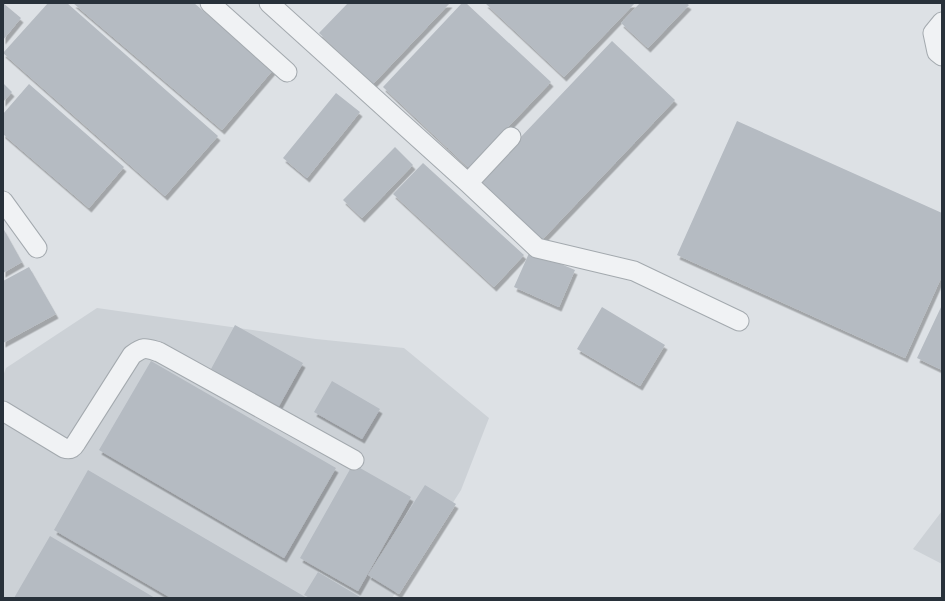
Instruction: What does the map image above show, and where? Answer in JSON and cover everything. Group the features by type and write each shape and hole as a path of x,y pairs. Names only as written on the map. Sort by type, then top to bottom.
{"lane":[{"path":"210,3 287,72"},
{"path":"269,3 468,183 537,248 634,271 739,321"},
{"path":"942,22 933,33 938,52 942,56"},
{"path":"468,183 511,137"},
{"path":"3,201 37,248"},
{"path":"3,411 64,448 70,449 76,443 132,355 145,348 159,352 354,460"}],"shaded area":[{"path":"97,308 316,339 404,348 489,418 461,490 392,598 3,598 3,376 6,368"},
{"path":"942,511 942,564 913,549"}],"building":[{"path":"3,3 21,18 3,40"},
{"path":"48,3 67,3 218,136 165,196 3,53"},
{"path":"73,3 194,3 273,70 222,130"},
{"path":"348,3 450,3 373,84 319,33"},
{"path":"462,3 466,3 551,82 469,168 383,87"},
{"path":"485,3 635,3 564,77"},
{"path":"640,3 686,3 689,5 648,48 621,23"},
{"path":"612,41 675,100 541,241 478,182"},
{"path":"3,83 12,92 3,102"},
{"path":"29,84 124,167 89,208 3,134 3,114"},
{"path":"336,93 360,112 307,178 283,158"},
{"path":"737,121 942,213 942,276 905,358 677,255"},
{"path":"395,147 413,165 362,218 343,200"},
{"path":"423,163 524,255 494,287 393,194"},
{"path":"3,228 22,262 3,273"},
{"path":"530,251 575,270 559,307 514,287"},
{"path":"29,267 56,314 3,343 3,281"},
{"path":"942,305 942,370 917,358"},
{"path":"602,307 665,345 640,386 577,349"},
{"path":"235,325 303,363 279,406 211,369"},
{"path":"151,361 336,468 284,558 99,450"},
{"path":"332,381 380,409 362,439 314,412"},
{"path":"353,464 411,497 358,591 300,558"},
{"path":"88,470 307,598 171,598 54,530"},
{"path":"425,485 456,504 399,594 368,575"},
{"path":"50,536 155,598 14,598"},
{"path":"318,572 360,597 310,598 304,595"}]}
